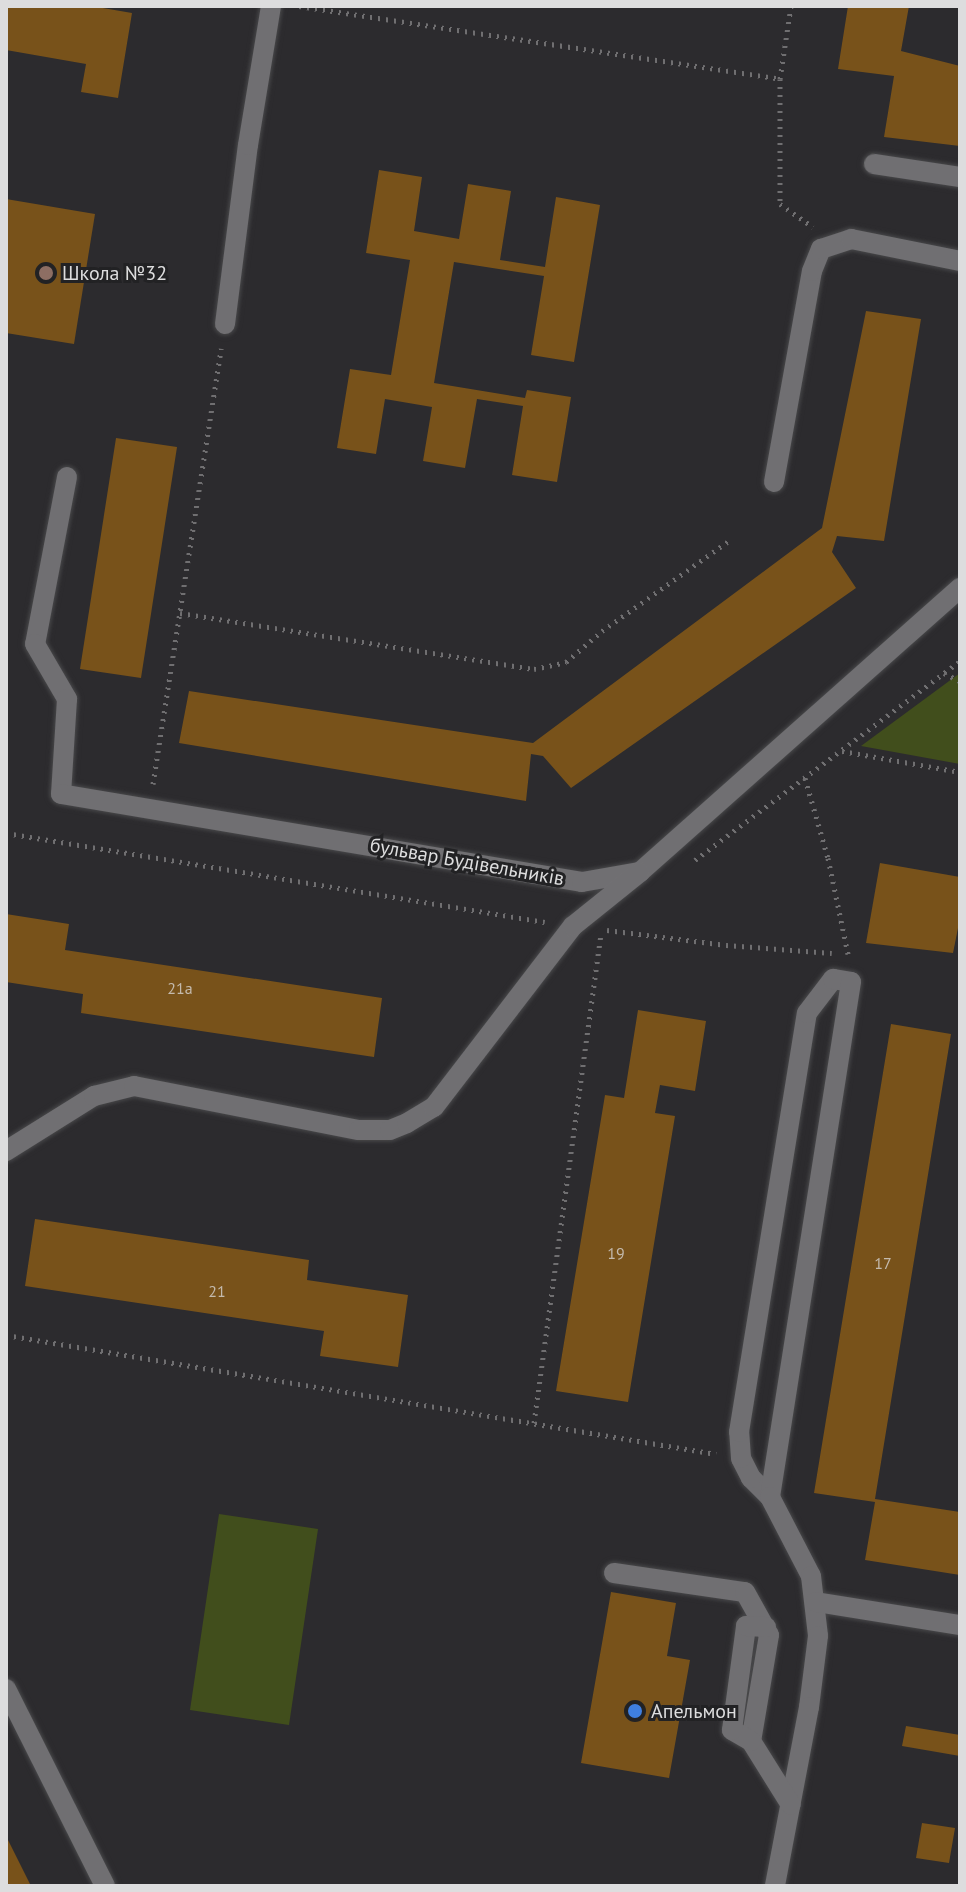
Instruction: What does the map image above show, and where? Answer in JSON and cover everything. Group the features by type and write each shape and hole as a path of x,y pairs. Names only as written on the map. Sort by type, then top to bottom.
{"street":[{"path":"225,324 248,145 271,6"},
{"path":"874,164 960,177"},
{"path":"774,482 812,271 821,249 851,239 960,261"},
{"name":"бульвар Будівельників","path":"67,477 35,644 67,699 61,794 582,882 640,872"},
{"path":"6,1151 94,1096 134,1086 359,1130 390,1130 407,1123 434,1107 573,926 640,872 960,588"},
{"path":"770,1497 851,982 833,979 807,1013 739,1432 741,1458 751,1478 770,1497 811,1576 816,1602 818,1636 775,1886"},
{"path":"614,1573 745,1592 769,1635 751,1741 791,1805"},
{"path":"816,1602 960,1625"},
{"path":"6,1689 105,1886"}],"path":[{"path":"299,6 780,79"},
{"path":"791,6 780,79 780,204 836,242"},
{"path":"149,809 225,324"},
{"path":"180,613 534,669 566,662 602,631 730,540"},
{"path":"944,673 960,681"},
{"path":"841,750 960,772"},
{"path":"805,778 828,858 851,982"},
{"path":"534,1423 602,930 726,945 848,954"},
{"path":"6,1335 741,1458"}],"green space":[{"path":"960,673 960,764 861,746"},
{"path":"219,1514 318,1529 289,1725 190,1710"}],"building":[{"path":"6,6 91,6 132,13 118,98 81,92 86,64 6,50"},
{"path":"848,6 909,6 901,51 960,66 960,146 884,137 894,76 838,69"},
{"path":"379,170 422,177 414,231 459,239 468,184 511,191 500,260 545,267 556,197 600,205 574,362 531,355 544,276 454,262 434,383 525,398 527,390 571,397 557,482 512,475 523,406 477,399 465,468 423,461 432,407 385,399 376,454 337,448 350,369 391,375 410,260 366,253"},
{"name":"Школа №32","path":"6,199 95,214 74,344 6,333"},
{"path":"866,311 921,319 884,541 837,536 832,552 856,588 571,788 543,756 531,754 526,801 179,743 189,691 533,743 822,528"},
{"path":"116,438 177,447 141,678 80,669"},
{"path":"880,863 960,877 960,918 953,953 866,943"},
{"path":"6,914 69,924 65,950 382,998 374,1057 81,1013 83,994 6,982"},
{"path":"638,1010 706,1021 695,1091 660,1085 655,1113 675,1116 628,1402 556,1391 605,1095 624,1098"},
{"path":"891,1024 951,1034 875,1499 960,1512 960,1575 865,1560 875,1502 814,1493"},
{"path":"35,1219 309,1260 307,1280 408,1295 398,1367 320,1356 324,1331 25,1286"},
{"name":"Апельмон","path":"611,1592 676,1603 667,1656 690,1660 669,1778 581,1763"},
{"path":"906,1726 960,1735 960,1756 902,1746"},
{"path":"922,1823 955,1828 949,1863 916,1858"},
{"path":"6,1836 31,1886 6,1886"}],"place":[{"name":"Школа №32","path":"46,273"},
{"name":"Апельмон","path":"635,1711"}]}
